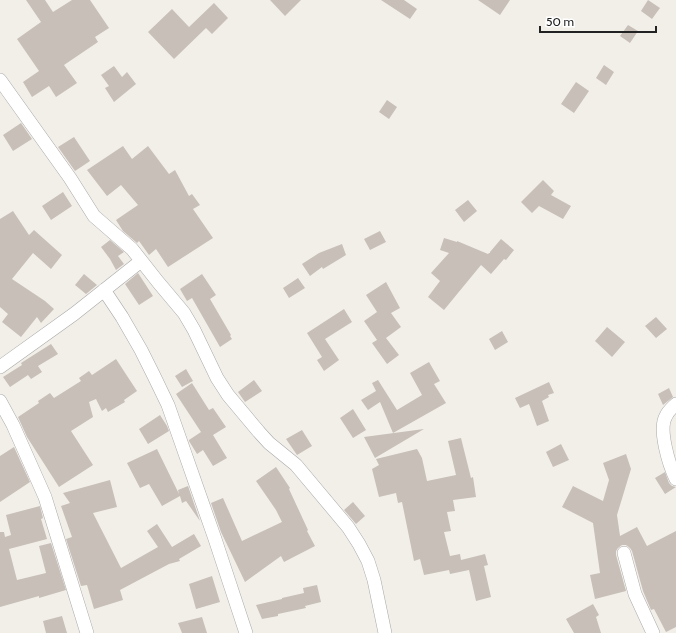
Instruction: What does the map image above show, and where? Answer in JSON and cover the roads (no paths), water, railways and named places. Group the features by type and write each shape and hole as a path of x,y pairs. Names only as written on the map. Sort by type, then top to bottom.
{"street":[{"path":"0,80 70,178 94,216 132,249 184,313 228,396 269,443 296,465 348,527 368,561 374,580 385,633"},
{"path":"0,367 74,314 141,261"},
{"path":"104,290 141,350 168,404 246,633"},
{"path":"0,401 13,425 45,497 87,633"},
{"path":"676,404 666,416 663,425 664,444 676,479"},
{"path":"624,553 635,594 653,633"}]}
